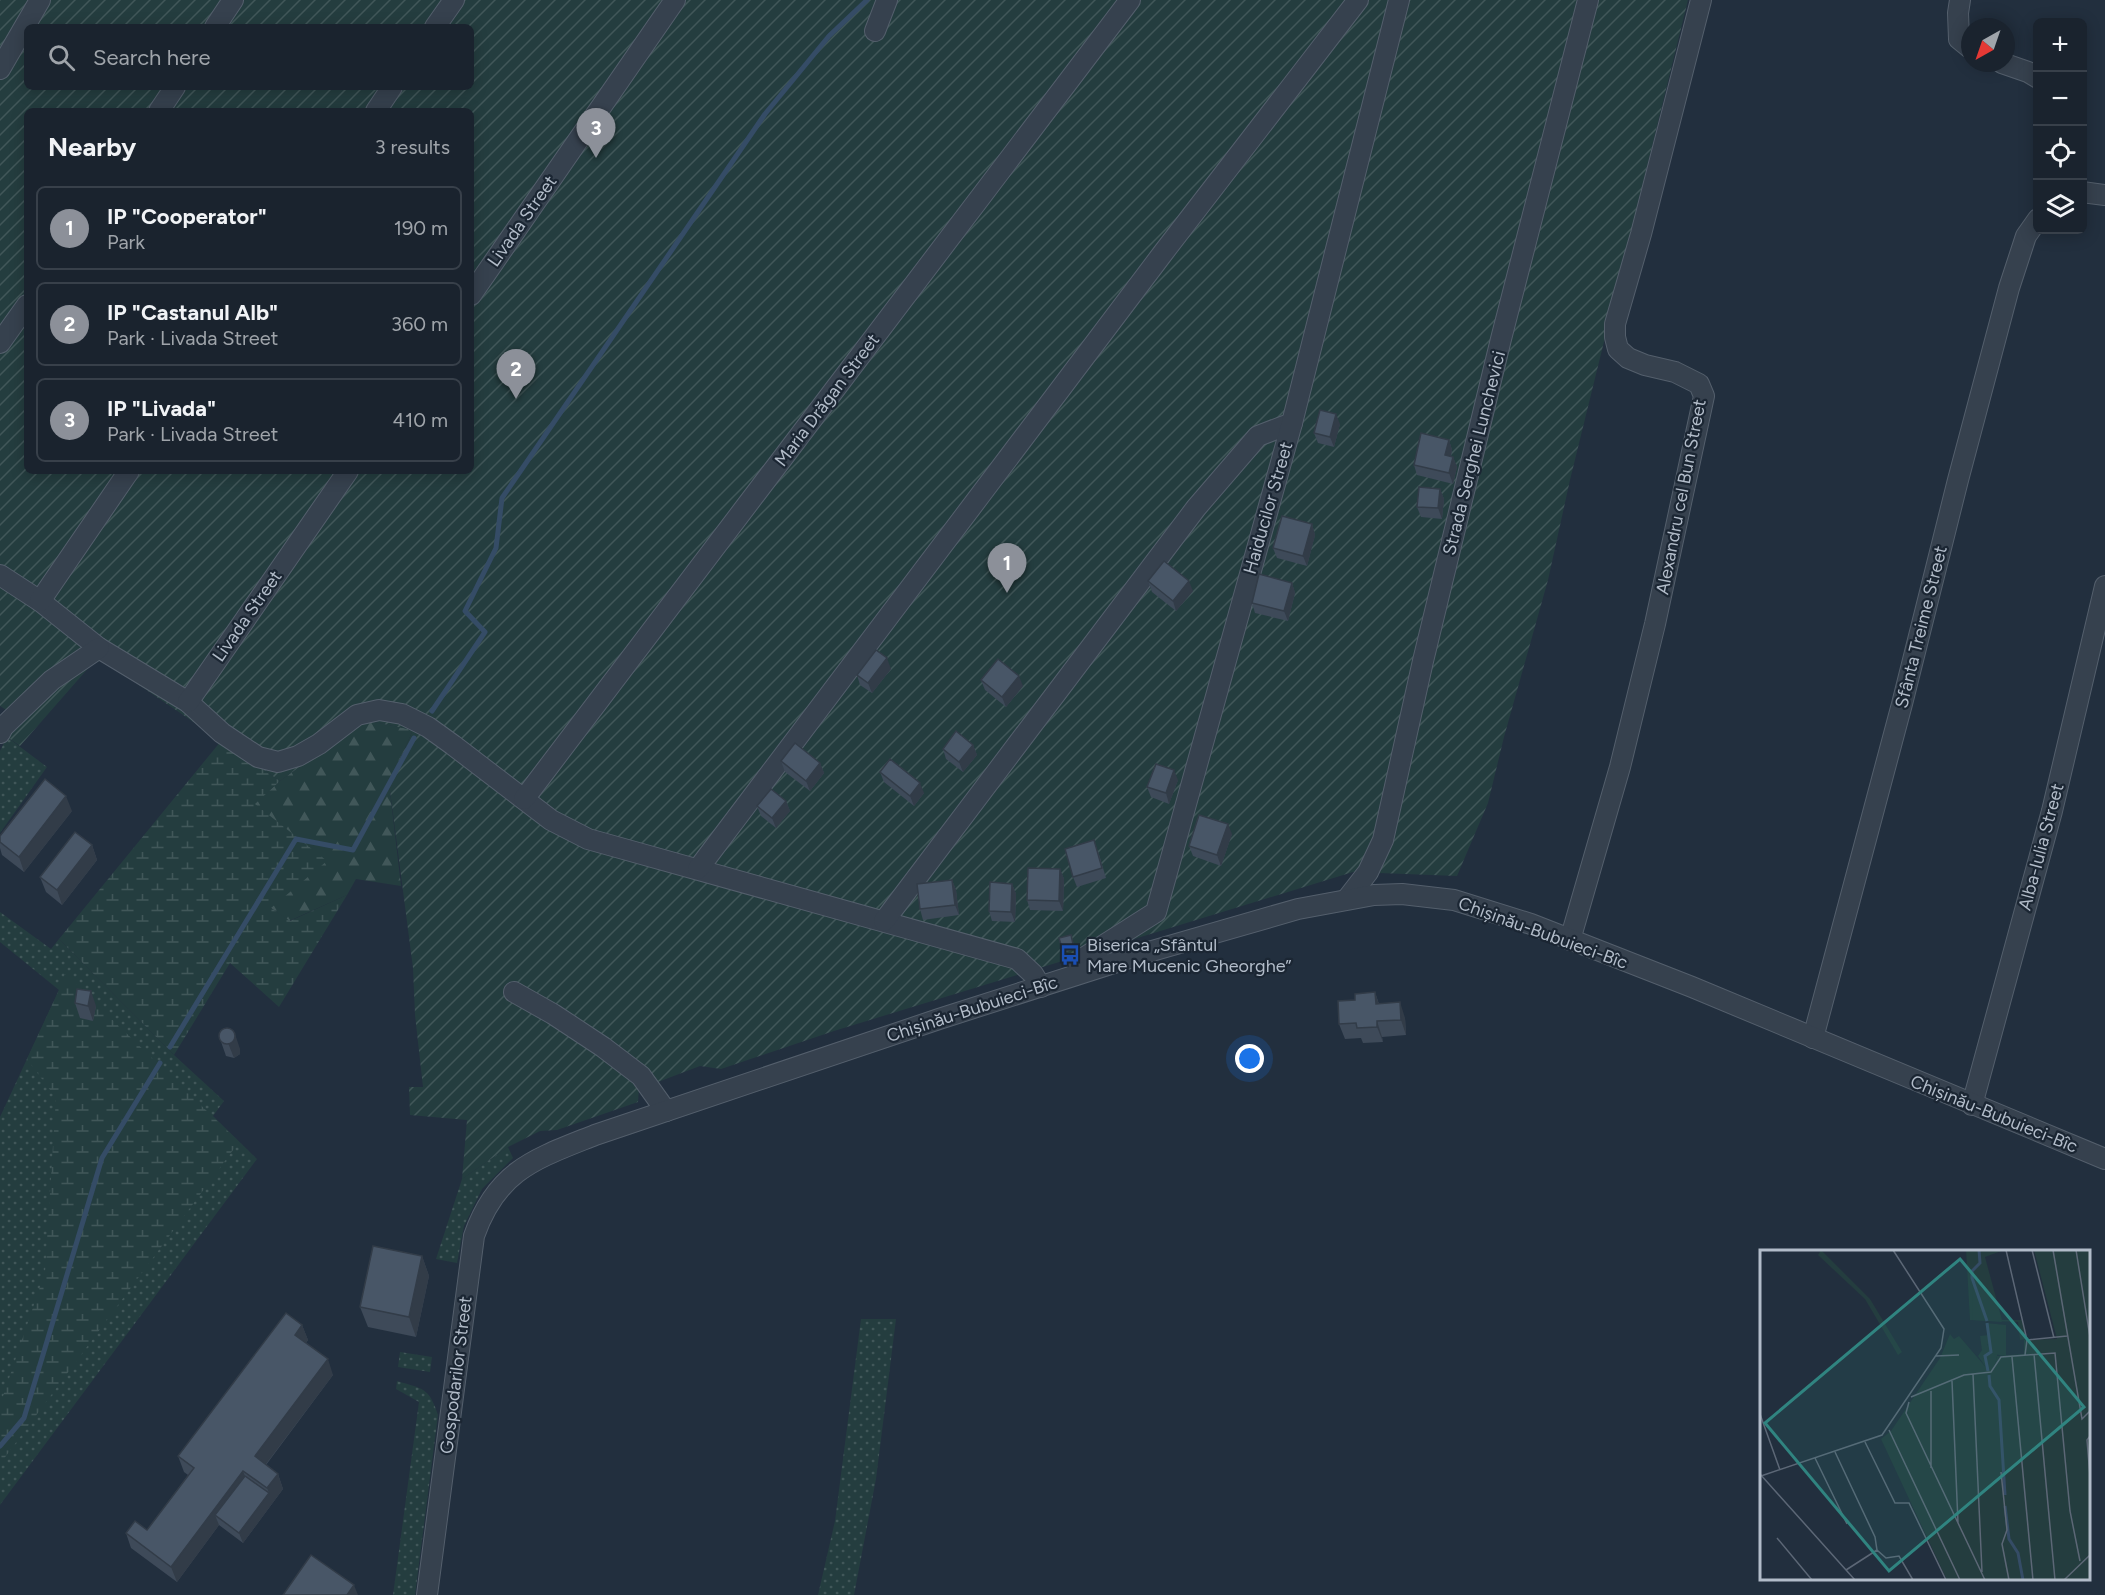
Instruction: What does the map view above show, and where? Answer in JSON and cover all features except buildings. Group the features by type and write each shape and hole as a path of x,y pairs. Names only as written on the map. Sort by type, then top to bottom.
{"street":[{"path":"26,24 40,0"},
{"path":"217,24 233,0"},
{"path":"437,24 453,0"},
{"name":"Livada Street","path":"474,291 675,0"},
{"path":"875,31 887,0"},
{"name":"Maria Drăgan Street","path":"524,799 1130,0"},
{"path":"698,868 1358,0"},
{"name":"Haiducilor Street","path":"1075,975 1083,958 1156,912 1292,423 1399,0"},
{"name":"Strada Serghei Lunchevici","path":"1347,899 1368,872 1383,840 1423,661 1501,339 1588,0"},
{"name":"Alexandru cel Bun Street","path":"1570,940 1620,767 1704,396 1699,384 1675,372 1645,365 1628,358 1618,349 1615,337 1615,324 1622,296 1641,234 1701,0"},
{"path":"1960,0 1958,13 1959,39 1961,41"},
{"path":"0,69 24,28"},
{"path":"2015,68 2033,75"},
{"path":"161,108 173,90"},
{"path":"378,108 390,90"},
{"path":"2087,193 2105,195"},
{"name":"Sfânta Treime Street","path":"1813,1038 2006,298 2026,236 2033,225"},
{"path":"0,343 24,309"},
{"path":"884,921 1196,508 1258,435 1292,423"},
{"path":"40,601 127,474"},
{"name":"Livada Street","path":"188,702 346,474"},
{"path":"0,575 40,601 99,648 188,702 222,733 258,757 278,762 298,756 319,744 357,715 379,710 402,714 428,727 551,820 588,839 698,868 1017,960 1033,974 1041,987"},
{"name":"Alba-Iulia Street","path":"1971,1105 2052,811 2105,586"},
{"path":"1,728 52,680 99,648"},
{"name":"Chișinău-Bubuieci-Bîc","path":"519,1169 541,1157 595,1135 1075,975 1298,909 1374,895 1402,894 1454,900 1531,924 2105,1159"},
{"path":"514,992 603,1047 641,1076 666,1111"},
{"name":"Gospodarilor Street","path":"427,1595 474,1236 490,1201 502,1185 519,1169"}],"green space":[{"path":"0,0 1688,0 1570,480 1548,580 1488,803 1457,876 1353,872 834,1031 721,1069 700,1066 658,1082 654,1078 639,1088 638,1102 557,1130 540,1131 508,1147 462,1179 467,1120 410,1115 409,1087 423,1087 415,1015 413,968 389,783 413,730 364,720 280,781 98,657 20,746 7,737 17,717 0,706"},
{"path":"364,720 413,730 389,783 401,886 356,879 347,895 289,921 271,908 254,804 280,781"},
{"path":"7,737 47,767 0,833 0,751"},
{"path":"221,741 280,781 255,804 327,861 271,908 290,921 347,895 279,1007 230,963 174,1055 59,939"},
{"path":"0,912 51,949 59,939 174,1055 224,1101 213,1116 257,1159 0,1505 0,1117 59,990 0,942"},
{"path":"65,974 239,1142 0,1464 0,1405 45,1272 56,1098 27,1059"},
{"path":"508,1147 513,1158 482,1189 464,1226 457,1263 436,1259 462,1179"},
{"path":"861,1319 896,1319 876,1479 854,1595 818,1595 835,1521"},
{"path":"400,1352 432,1357 430,1372 398,1367"},
{"path":"397,1381 424,1390 438,1415 415,1595 393,1595 419,1402 396,1389"}],"waterway":[{"path":"432,711 485,632 465,611 496,548 502,498 765,114 829,36 867,0"},
{"path":"170,1047 296,839 353,850 414,738"},
{"path":"0,1446 24,1418 102,1158 160,1063"}],"place":[{"name":"IP \"Livada\"","path":"596,158"},
{"name":"IP \"Castanul Alb\"","path":"516,399"},
{"name":"IP \"Cooperator\"","path":"1007,593"},
{"name":"Biserica „Sfântul Mare Mucenic Gheorghe”","path":"1070,955"}]}
